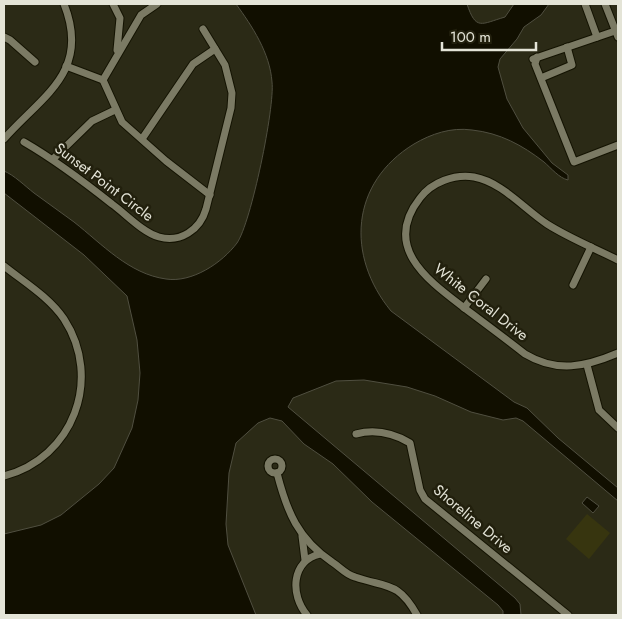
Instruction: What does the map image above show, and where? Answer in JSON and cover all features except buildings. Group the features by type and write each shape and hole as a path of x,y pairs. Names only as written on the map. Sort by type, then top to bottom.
{"street":[{"path":"4,139 50,94 66,66 71,33 64,4"},
{"path":"113,4 120,18 117,53"},
{"path":"103,80 117,53 141,15 157,4"},
{"path":"585,4 597,37"},
{"path":"606,4 618,33 597,37 534,58 540,78 574,162 618,145"},
{"name":"Sunset Point Circle","path":"24,142 53,159 147,231 160,237 178,237 194,229 203,218 210,195 232,98 229,74 203,29"},
{"path":"4,37 35,62"},
{"path":"540,78 572,65 567,47"},
{"path":"142,139 193,64 215,49"},
{"path":"66,66 103,80 122,122 166,161 210,195"},
{"path":"53,159 92,122 115,110"},
{"name":"White Coral Drive","path":"618,260 546,223 492,183 465,177 438,183 422,196 412,211 407,229 408,247 420,272 464,308 534,359 566,367 587,365 618,353"},
{"path":"573,285 591,247"},
{"path":"4,266 46,299 62,317 76,343 82,372 80,399 76,412 63,437 49,452 33,464 4,476"},
{"path":"464,308 486,279"},
{"path":"587,365 599,410 618,428"},
{"name":"Shoreline Drive","path":"356,434 371,430 400,438 410,443 420,490 425,499 568,615"},
{"path":"277,473 285,505 302,534 320,554 354,577 384,584 399,592 417,615"},
{"path":"302,534 306,560"},
{"path":"307,615 297,601 295,587 300,567 306,560 320,554"}],"shaded area":[{"path":"236,4 467,4 473,18 477,22 485,23 505,17 514,4 549,4 541,15 524,27 517,39 500,59 498,67 507,99 523,128 552,163 568,175 568,180 558,175 527,150 501,137 464,129 442,132 414,144 393,160 377,179 367,199 362,222 362,244 367,267 376,290 391,311 514,402 527,408 558,438 618,488 618,501 523,421 516,418 503,420 471,412 435,396 407,387 364,380 336,381 293,398 288,407 515,598 520,604 521,615 503,615 503,611 498,605 372,502 333,464 304,444 282,421 270,418 258,423 236,443 229,473 226,524 228,545 256,615 4,615 4,534 41,525 61,515 99,484 114,468 132,428 138,400 140,373 137,340 127,296 84,255 4,193 4,171 74,222 117,257 140,271 166,279 176,279 196,275 215,264 237,243 243,231 261,164 272,95 271,71 264,50"},
{"path":"587,497 599,506 593,513 582,503"},
{"path":"587,514 610,533 589,559 566,539"}]}
